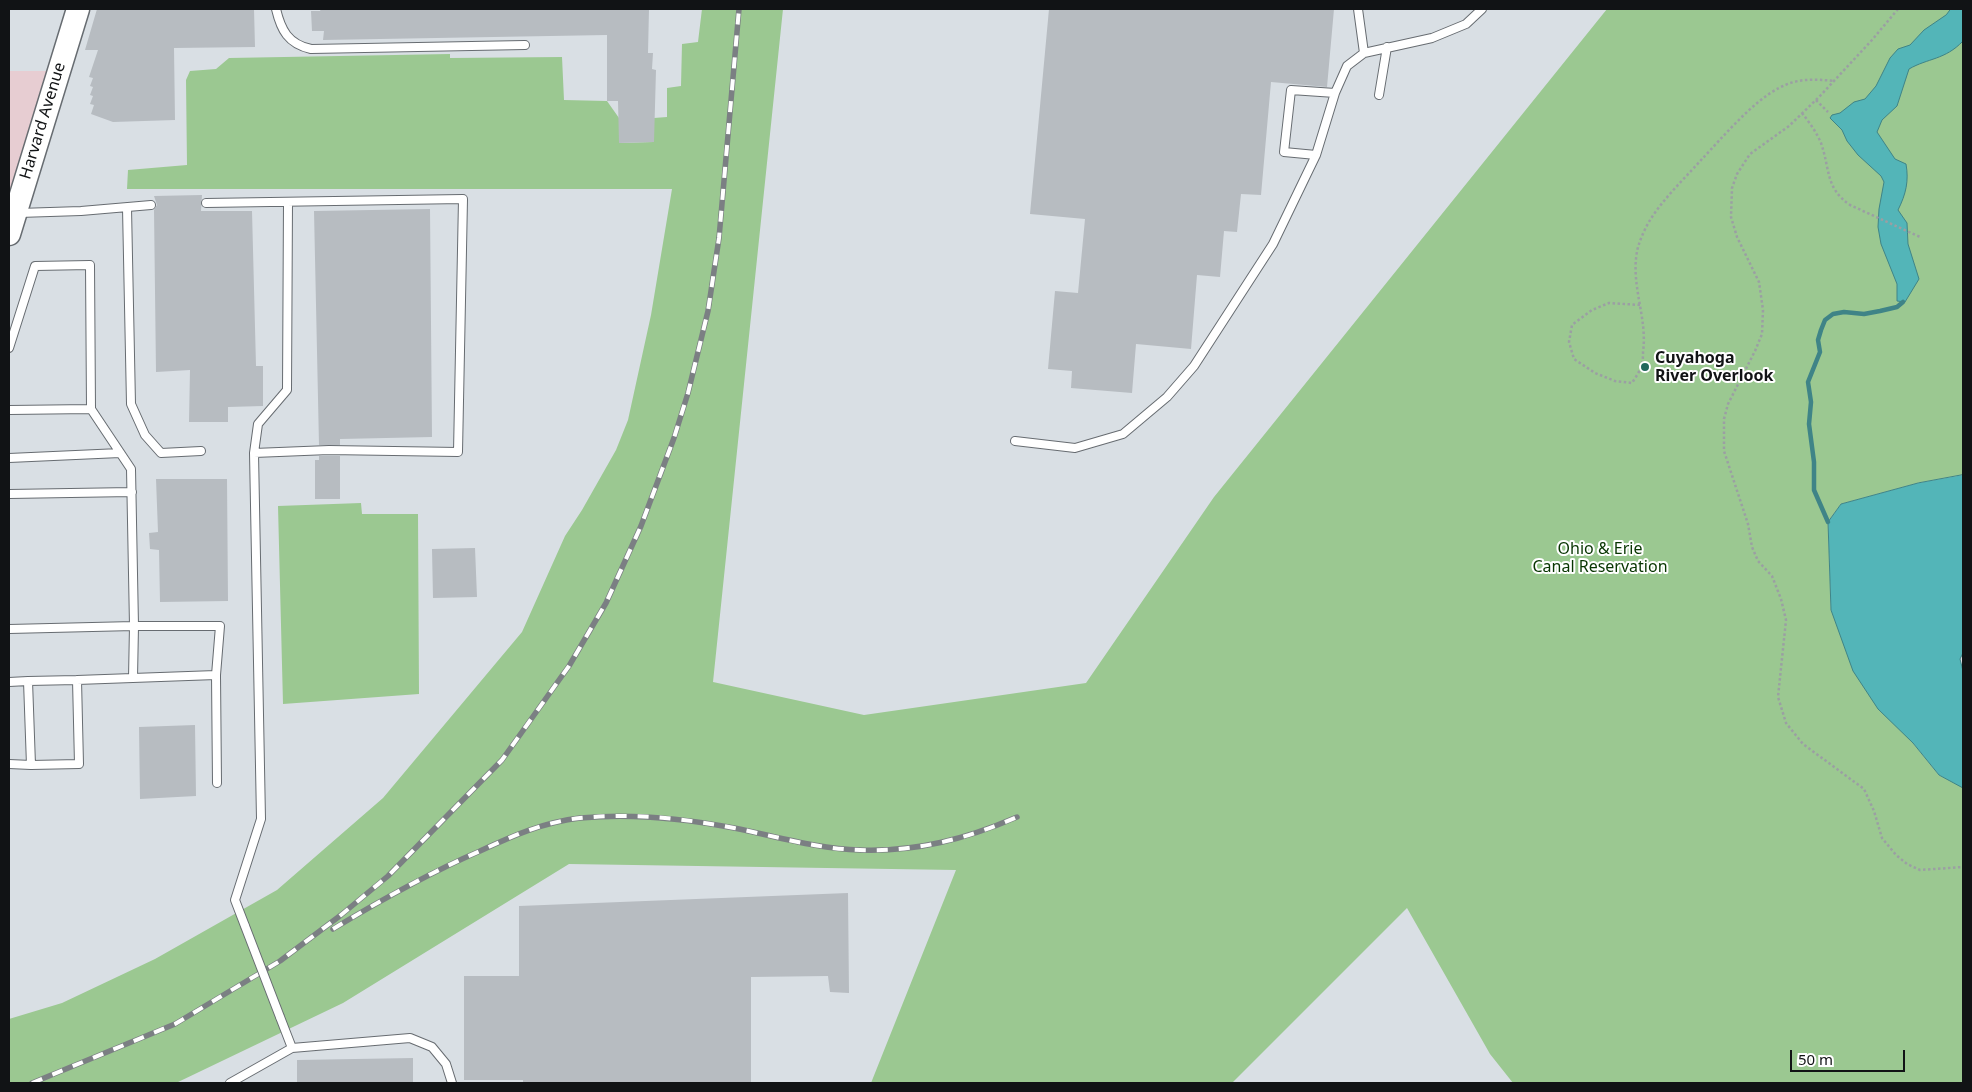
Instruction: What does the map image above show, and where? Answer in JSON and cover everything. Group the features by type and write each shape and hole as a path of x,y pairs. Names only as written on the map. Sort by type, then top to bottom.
{"main road":[{"name":"Harvard Avenue","path":"12,223 78,9"}],"lane":[{"path":"276,9 285,33 299,46 312,49 525,45"},
{"path":"1358,9 1364,53"},
{"path":"1015,441 1075,448 1123,434 1167,397 1194,366 1273,244 1316,155 1335,93 1348,66 1364,53 1432,38 1466,24 1482,9"},
{"path":"1379,95 1387,47"},
{"path":"1316,155 1284,152 1291,90 1335,93"},
{"path":"206,203 463,199 458,452 329,450 254,453"},
{"path":"288,202 287,390 258,424 254,453 256,641 262,819 235,900 292,1048"},
{"path":"12,223 81,211 151,206"},
{"path":"127,208 131,404 144,435 161,453 201,451"},
{"path":"9,348 35,266 90,265 91,409 131,470 133,678"},
{"path":"9,410 91,409"},
{"path":"9,458 120,453"},
{"path":"9,494 132,492"},
{"path":"9,629 220,626 216,675 217,783"},
{"path":"9,682 216,675"},
{"path":"9,764 79,764 77,680"},
{"path":"28,681 31,764"},
{"path":"230,1083 292,1048 410,1038 432,1047 446,1064 452,1083"}],"path":[{"path":"1898,9 1816,100 1789,126 1750,154 1737,174 1732,188 1731,217 1737,237 1759,282 1762,334 1728,404 1724,419 1724,451 1748,524 1752,547 1758,562 1772,576 1781,599 1786,620 1778,697 1786,723 1803,744 1864,789 1874,811 1882,838 1896,855 1907,864 1920,870 1963,867"},
{"path":"1640,305 1609,303 1592,310 1572,325 1569,342 1574,359 1595,373 1632,383 1642,366 1646,336 1640,305 1635,280 1638,247 1644,231 1662,202 1739,120 1777,88 1807,79 1834,81"},
{"path":"1816,100 1828,112"},
{"path":"1802,113 1821,141 1831,185 1841,199 1850,205 1920,237"}],"shaded area":[{"path":"9,71 59,71 9,234"}],"green space":[{"name":"Ohio & Erie Canal Reservation","path":"702,9 783,9 713,682 864,715 1086,683 1214,497 1607,9 1963,9 1963,475 1918,483 1841,504 1828,522 1831,610 1913,743 1939,775 1963,787 1963,1083 1513,1083 1490,1054 1407,908 1232,1083 871,1083 956,870 569,864 343,1003 176,1083 9,1083 9,1019 62,1003 155,959 277,890 383,798 522,632 565,536 616,450 628,420 651,315 672,189 127,189 128,170 187,165 186,80 190,71 216,69 229,58 450,54 450,58 562,57 564,100 607,101 619,118 619,143 653,142 654,118 667,117 667,88 681,86 682,44 698,42"},
{"path":"361,503 362,514 418,514 419,694 283,704 278,506"}],"water":[{"path":"1951,9 1963,9 1963,41 1950,52 1909,69 1897,106 1882,120 1877,132 1895,159 1906,164 1907,170 1906,187 1898,210 1907,223 1908,244 1919,279 1905,302 1897,301 1897,284 1881,244 1878,227 1884,182 1881,176 1858,155 1847,141 1842,130 1830,118 1854,102 1865,99 1876,86 1890,58 1898,49 1910,45 1924,30 1946,15"},
{"path":"1963,475 1963,653 1960,659 1963,671 1963,788 1939,775 1913,743 1878,709 1853,671 1831,610 1828,522 1841,504 1918,483"}],"building":[{"path":"97,9 254,9 255,47 174,48 175,120 113,122 91,114 94,105 90,104 93,96 90,95 93,87 90,86 93,78 89,77 98,50 85,50"},
{"path":"321,9 649,9 648,53 653,53 652,69 656,70 654,142 619,143 618,101 607,101 607,35 323,40 324,31 312,31 311,11 320,11"},
{"path":"1049,9 1334,9 1327,87 1271,82 1261,195 1241,194 1237,232 1224,231 1220,277 1197,275 1191,349 1136,344 1132,393 1071,388 1072,371 1048,369 1055,291 1078,293 1085,219 1030,214"},
{"path":"202,195 201,211 252,211 256,366 263,366 263,406 228,407 228,422 189,422 190,370 156,372 154,210 157,205 154,196"},
{"path":"430,209 432,437 340,439 340,445 319,445 314,211"},
{"path":"319,456 340,456 340,499 315,499 315,460 319,460"},
{"path":"156,479 227,479 228,601 160,602 159,550 150,549 149,533 158,532"},
{"path":"475,548 477,597 433,598 432,549"},
{"path":"195,725 196,796 140,799 139,727"},
{"path":"848,893 849,993 830,992 828,976 751,977 751,1083 523,1083 523,1080 464,1080 464,976 519,976 519,906"},
{"path":"413,1058 413,1083 297,1083 297,1060"}],"waterway":[{"path":"1828,522 1814,490 1814,462 1809,424 1811,402 1808,382 1820,352 1818,340 1821,330 1825,320 1833,314 1844,312 1864,314 1897,307 1903,302"}],"railway":[{"path":"32,1083 175,1024 280,961 341,915 388,876 502,760 569,666 606,603 641,526 674,438 688,393 708,311 719,238 739,9"},
{"path":"333,929 405,887 461,859 528,830 567,820 619,816 676,819 734,828 828,847 881,850 940,843 979,832 1017,817"}],"place":[{"name":"Cuyahoga River Overlook","path":"1645,367"}]}
